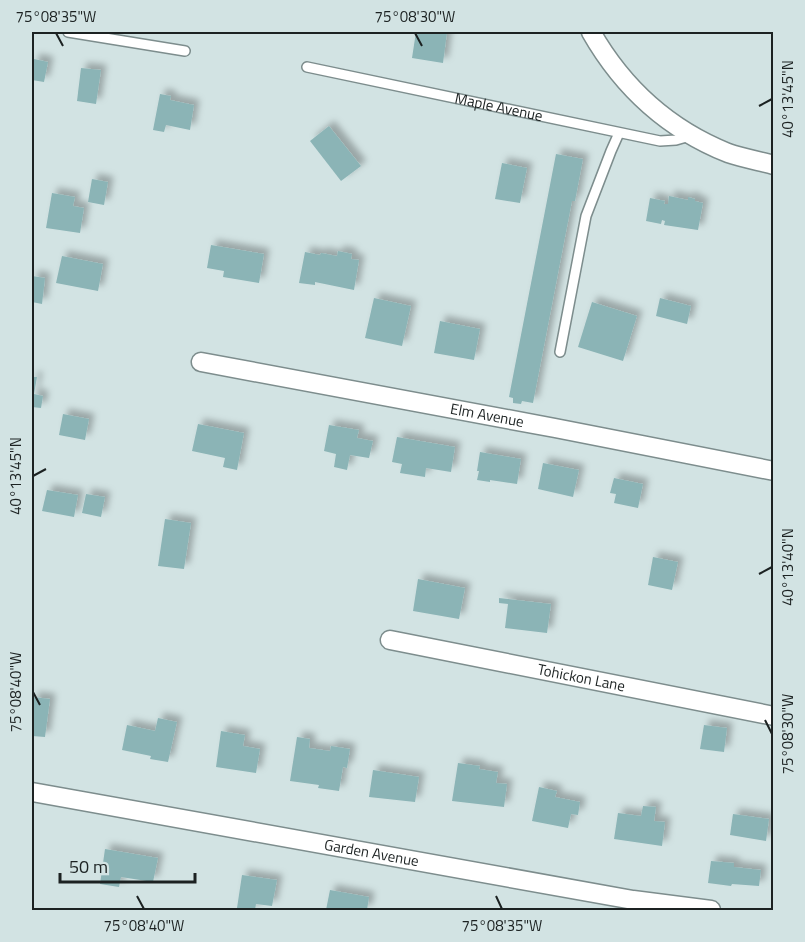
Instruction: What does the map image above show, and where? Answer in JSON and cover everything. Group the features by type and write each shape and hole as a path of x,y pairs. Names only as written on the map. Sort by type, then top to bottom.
{"street":[{"path":"591,32 609,62 652,108 692,135 729,153 774,165"},
{"name":"Elm Avenue","path":"201,362 543,425 774,471"},
{"name":"Tohickon Lane","path":"390,640 774,716"},
{"name":"Garden Avenue","path":"32,792 633,900 711,910"}],"lane":[{"path":"68,32 185,51"},
{"name":"Maple Avenue","path":"307,67 660,141 676,140 692,135"},
{"path":"560,352 586,216 619,133"}],"building":[{"path":"416,32 447,32 443,63 412,58"},
{"path":"34,59 48,62 44,82 32,80"},
{"path":"81,68 101,70 96,104 77,101"},
{"path":"160,94 171,96 170,100 194,105 190,130 166,125 164,132 153,130"},
{"path":"329,126 361,166 341,181 310,141"},
{"path":"556,154 583,159 575,201 572,201 533,403 522,401 521,404 513,403 513,398 509,397"},
{"path":"502,163 527,168 520,203 495,199"},
{"path":"92,179 108,182 104,205 88,202"},
{"path":"52,193 75,197 73,206 84,208 80,233 46,228"},
{"path":"669,196 688,200 688,197 703,203 698,230 664,225 665,221 662,220 661,224 646,221 650,198 665,201 664,204 668,204"},
{"path":"211,245 264,254 259,283 223,277 224,271 207,268"},
{"path":"338,251 352,254 351,259 359,260 354,290 315,282 315,285 299,283 305,252 337,256"},
{"path":"62,256 103,264 98,291 56,283"},
{"path":"32,276 45,278 42,304 32,302"},
{"path":"374,298 411,306 402,346 365,338"},
{"path":"660,298 691,306 687,324 656,316"},
{"path":"592,302 637,316 623,361 578,347"},
{"path":"440,321 480,329 474,360 434,353"},
{"path":"32,377 37,377 34,394 43,396 41,408 32,407"},
{"path":"63,414 89,419 85,440 59,435"},
{"path":"198,424 244,433 237,470 223,467 225,458 192,451"},
{"path":"329,425 359,430 357,438 373,441 369,458 350,455 347,470 334,467 336,454 324,451"},
{"path":"397,437 455,447 451,472 426,468 425,477 400,473 402,464 392,462"},
{"path":"480,452 521,459 517,484 477,480"},
{"path":"543,463 579,470 573,497 538,489"},
{"path":"614,478 643,484 638,508 614,503 616,494 610,493"},
{"path":"47,490 78,495 74,517 42,511"},
{"path":"86,494 105,497 101,517 82,513"},
{"path":"165,519 191,523 184,569 158,566"},
{"path":"653,557 678,562 672,590 648,585"},
{"path":"418,579 465,588 459,619 413,611"},
{"path":"499,598 551,604 547,633 505,628 508,604 499,603"},
{"path":"33,697 50,699 45,737 32,736"},
{"path":"158,718 177,722 168,762 122,750 127,725 155,731"},
{"path":"704,725 727,728 724,752 700,749"},
{"path":"221,731 245,735 243,746 260,749 256,773 216,767"},
{"path":"297,737 310,739 309,748 330,751 331,746 350,749 347,768 343,767 339,791 318,788 319,785 290,781"},
{"path":"458,763 480,766 479,769 498,772 496,783 507,784 504,807 452,801"},
{"path":"373,770 419,777 415,802 369,797"},
{"path":"539,787 557,791 555,797 580,802 578,815 571,814 568,828 532,821"},
{"path":"643,806 656,807 654,821 665,822 662,846 614,839 618,813 641,816"},
{"path":"733,814 769,819 766,841 730,835"},
{"path":"105,849 158,858 153,882 121,877 119,887 100,884"},
{"path":"711,861 734,863 734,867 761,870 759,886 708,883"},
{"path":"242,875 277,880 272,906 256,904 255,910 237,908"},
{"path":"330,890 369,897 367,910 326,910"}]}
